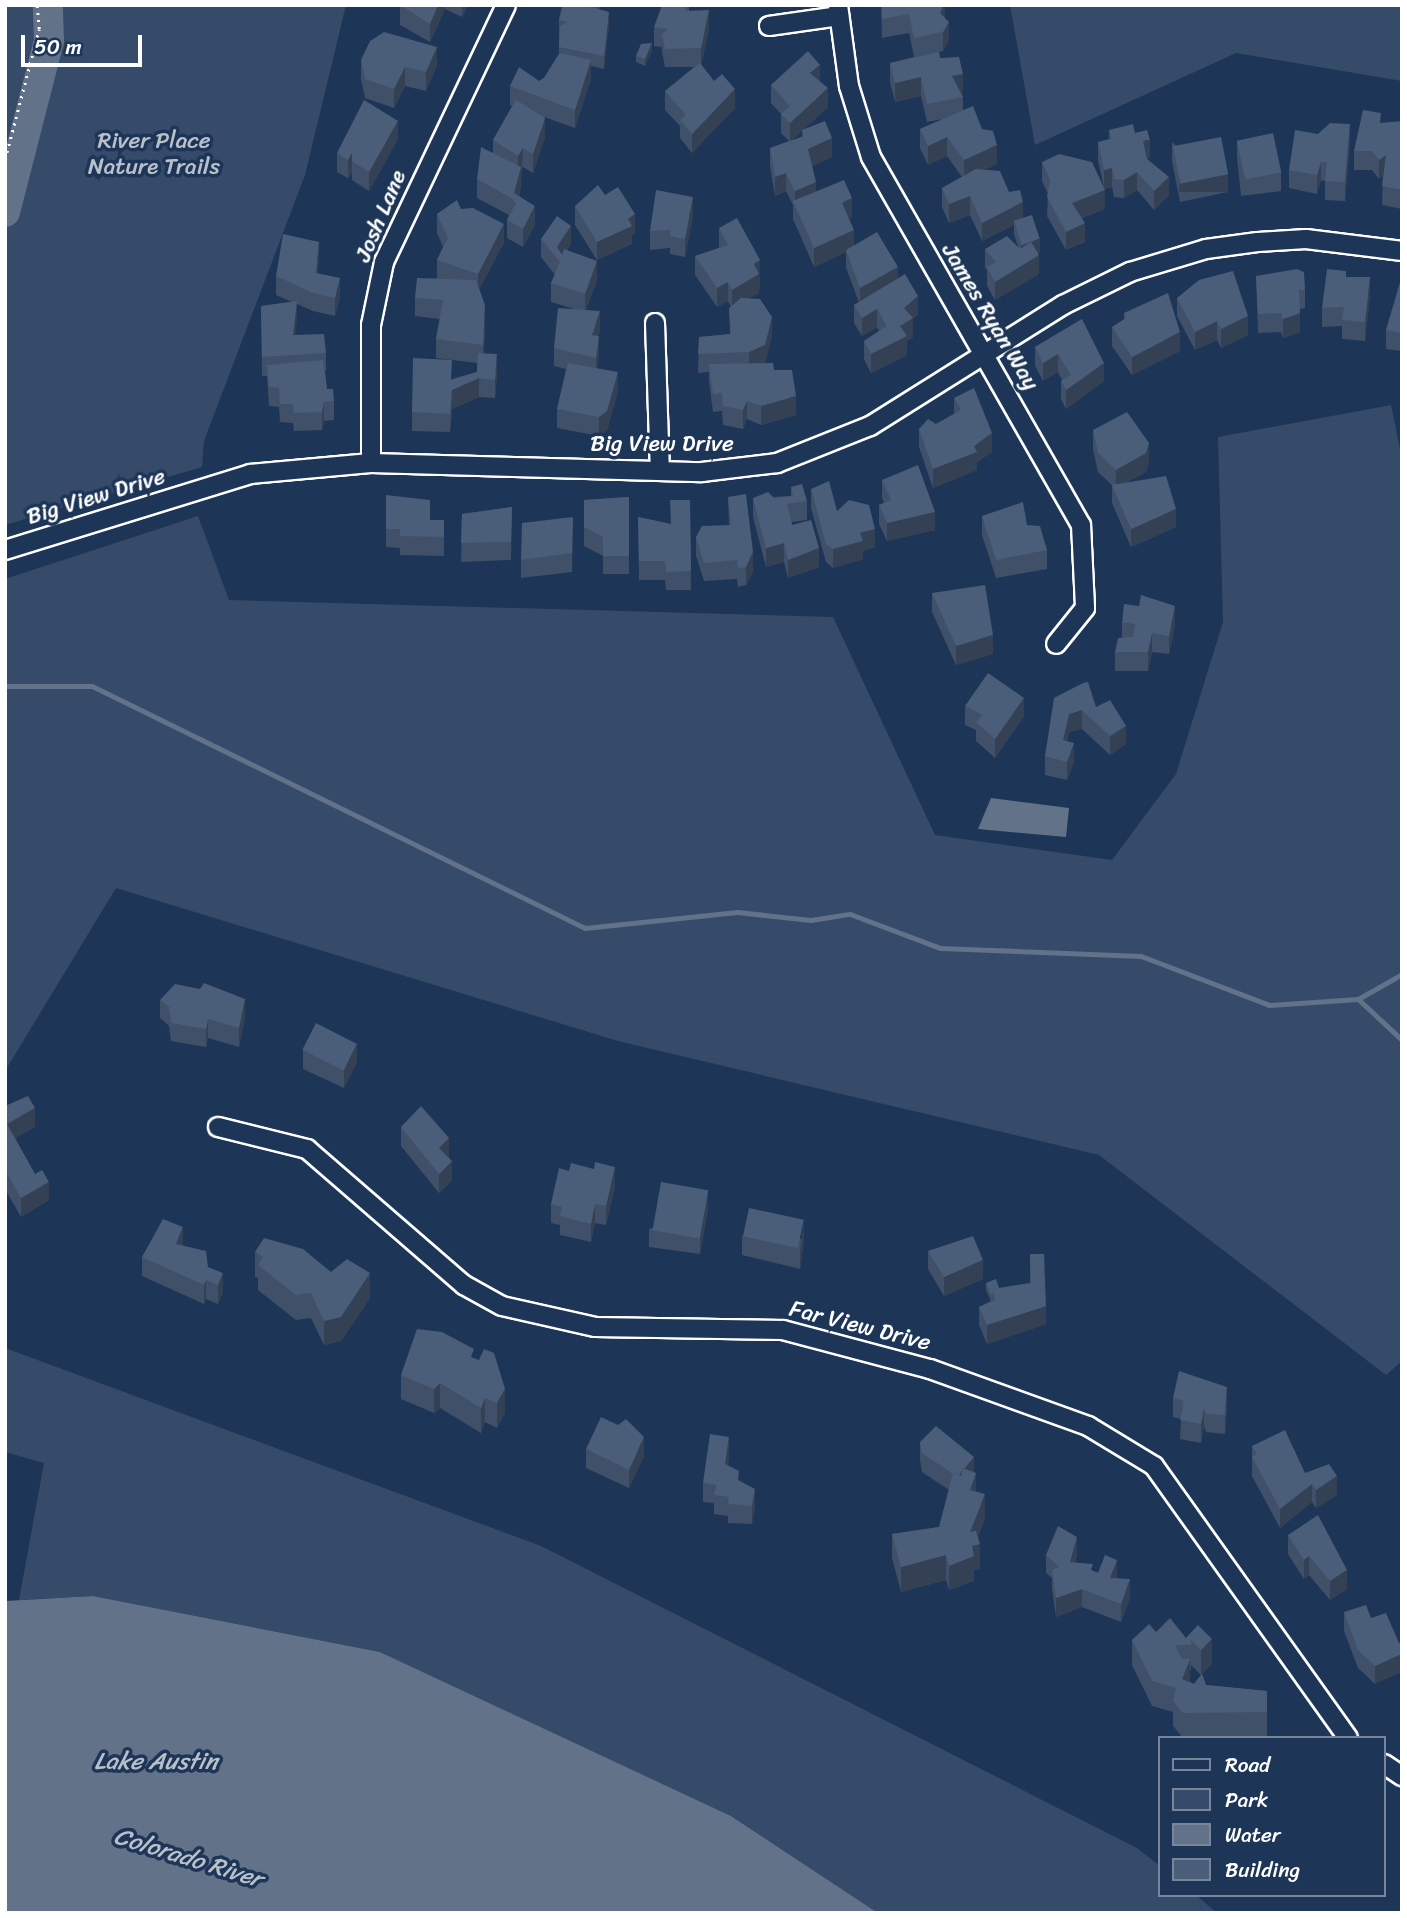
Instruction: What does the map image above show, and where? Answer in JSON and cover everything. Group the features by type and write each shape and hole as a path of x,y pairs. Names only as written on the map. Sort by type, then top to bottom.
{"street":[{"name":"Josh Lane","path":"371,463 371,325 384,262 506,5"},
{"path":"769,26 839,11"},
{"name":"James Ryan Way","path":"839,11 849,86 871,157 982,353 1066,489 1080,525 1085,608 1056,644"},
{"name":"Big View Drive","path":"5,550 250,474 371,463 739,470 811,453 870,426 982,353 1096,287 1206,249 1306,239 1402,251"},
{"path":"655,323 660,470"},
{"name":"Far View Drive","path":"218,1127 307,1149 464,1285 502,1306 595,1327 783,1330 930,1369 1088,1426 1154,1466 1347,1736"},
{"path":"1386,1765 1402,1776"}],"path":[{"path":"5,159 39,29 37,5"}],"green space":[{"name":"River Place Nature Trails","path":"5,5 346,5 305,175 204,441 202,467 5,525"},
{"path":"1010,5 1402,5 1402,81 1236,53 1035,145"},
{"path":"1391,405 1402,459 1402,1361 1386,1375 1099,1155 618,1041 116,888 5,1071 5,579 198,516 229,600 833,617 935,835 1112,860 1176,774 1223,622 1218,437"},
{"path":"5,1348 541,1546 1137,1848 1158,1864 1158,1897 1198,1897 1217,1913 878,1913 731,1816 380,1652 93,1596 19,1600 44,1463 5,1452"}],"water":[{"path":"991,798 1069,808 1066,837 978,829"},
{"name":"Lake Austin","path":"93,1596 380,1652 731,1816 878,1913 5,1913 5,1601"}],"building":[{"path":"400,5 438,5 430,24"},
{"path":"563,5 584,5 609,12 604,56 559,47 560,26 568,22 559,20"},
{"path":"662,5 687,5 685,11 709,10 701,48 665,49 662,34 669,29 654,27"},
{"path":"882,5 943,5 940,13 949,22 943,32 914,38 909,14 882,19"},
{"path":"384,32 437,47 426,72 405,67 394,89 365,79 361,60 370,41"},
{"path":"652,43 645,59 636,56 641,44"},
{"path":"808,51 820,65 810,73 828,88 790,123 781,114 790,106 771,85"},
{"path":"939,52 940,58 959,57 963,74 952,76 963,97 927,104 921,77 895,83 890,63"},
{"path":"560,53 591,60 575,110 510,86 519,67 539,81 544,78"},
{"path":"700,63 714,81 722,74 735,89 692,134 680,120 686,115 665,91"},
{"path":"364,100 398,121 369,172 352,161 352,153 348,160 337,153"},
{"path":"516,100 545,118 533,154 523,148 518,156 493,140"},
{"path":"973,106 982,129 993,131 997,145 964,160 947,137 928,146 920,129"},
{"path":"1363,110 1381,113 1380,123 1402,121 1402,190 1382,186 1386,155 1379,160 1372,151 1354,151"},
{"path":"825,121 832,138 808,149 816,182 795,191 786,173 775,177 770,148 804,136 802,130"},
{"path":"1330,123 1350,124 1345,182 1325,181 1327,162 1321,162 1317,175 1289,170 1295,130 1318,134"},
{"path":"1133,124 1135,133 1147,130 1150,140 1143,141 1147,159 1169,177 1154,191 1137,172 1124,180 1114,179 1112,168 1104,170 1098,142 1111,139 1109,130"},
{"path":"1273,133 1281,172 1245,180 1237,141"},
{"path":"1221,137 1228,174 1180,184 1173,146"},
{"path":"481,147 521,167 514,193 535,206 523,229 507,220 516,203 477,179"},
{"path":"1059,154 1092,162 1105,190 1072,203 1085,223 1066,232 1047,197 1050,180 1042,162"},
{"path":"976,169 1000,171 1009,192 1020,190 1023,202 982,223 970,196 949,204 942,188"},
{"path":"844,180 852,198 842,203 854,230 814,248 793,201"},
{"path":"598,185 605,195 618,187 635,214 628,219 632,226 597,242 575,206"},
{"path":"656,190 693,197 685,239 670,236 671,230 650,231"},
{"path":"457,200 461,209 473,208 504,224 478,274 437,260 448,238 437,214"},
{"path":"1032,215 1040,239 1022,245 1014,221"},
{"path":"557,216 571,226 557,247 562,255 564,249 597,261 585,294 551,283 560,262 541,239"},
{"path":"737,218 760,260 754,264 759,274 732,290 728,282 717,288 695,256 728,245 719,228"},
{"path":"877,232 898,267 860,288 846,250"},
{"path":"283,234 319,242 316,273 340,278 335,298 313,293 276,276"},
{"path":"1007,236 1020,249 1031,242 1039,255 995,282 987,267 996,262 985,249"},
{"path":"1297,269 1304,272 1305,290 1299,290 1300,313 1283,319 1281,313 1258,314 1256,276"},
{"path":"1327,269 1346,271 1346,277 1370,277 1365,322 1342,320 1344,307 1322,308"},
{"path":"1233,271 1248,316 1221,329 1217,321 1195,332 1177,298 1199,280"},
{"path":"905,274 918,296 904,308 913,318 900,326 907,336 871,354 864,341 887,326 877,309 862,318 854,305"},
{"path":"417,278 476,280 485,305 483,345 436,339 443,300 415,298"},
{"path":"1402,279 1402,333 1386,330"},
{"path":"1168,293 1180,332 1132,357 1112,327 1126,318 1124,313"},
{"path":"741,298 760,299 772,317 765,345 749,352 698,354 699,337 731,334 729,308"},
{"path":"297,301 293,335 324,334 326,353 262,357 261,306"},
{"path":"558,308 600,311 592,335 599,336 596,358 554,348"},
{"path":"1082,319 1104,363 1066,390 1061,381 1071,375 1058,354 1043,363 1035,347"},
{"path":"478,353 497,354 495,380 479,378 452,390 450,414 412,412 413,358 452,360 451,380 477,372"},
{"path":"323,360 327,389 333,389 334,401 324,402 322,412 294,413 293,404 280,404 279,388 269,387 267,365"},
{"path":"568,363 618,372 607,411 599,417 557,409"},
{"path":"773,363 774,370 792,370 796,396 761,406 747,401 743,410 723,406 722,393 713,394 709,364"},
{"path":"974,388 992,433 974,446 977,452 933,469 919,429 928,419 936,424 961,410 954,398"},
{"path":"1127,412 1149,443 1146,453 1116,470 1098,453 1093,430"},
{"path":"918,465 935,512 887,523 879,505 891,500 882,480"},
{"path":"1166,476 1176,509 1131,529 1112,485"},
{"path":"829,481 837,511 849,500 869,505 875,529 860,533 863,541 833,549 826,544 811,489"},
{"path":"802,484 807,501 787,504 792,525 811,520 819,548 788,560 784,543 766,548 753,498 768,492 774,498 793,496 791,487"},
{"path":"746,494 753,552 746,567 738,568 737,560 704,563 696,537 702,526 731,525 728,497"},
{"path":"386,495 430,500 430,520 444,520 444,537 400,536 400,529 386,529"},
{"path":"629,497 629,556 603,556 603,537 584,527 584,500"},
{"path":"670,500 690,500 691,571 666,572 665,561 639,561 638,517 671,524"},
{"path":"1023,502 1027,525 1040,526 1047,550 996,560 982,516"},
{"path":"512,507 511,542 461,543 462,514"},
{"path":"573,517 572,553 521,560 522,523"},
{"path":"985,585 993,635 956,646 932,593"},
{"path":"1141,595 1175,606 1169,636 1152,633 1148,652 1115,652 1118,638 1133,637 1135,624 1122,623 1124,604 1139,606"},
{"path":"988,673 1024,698 995,739 976,722 983,715 965,706"},
{"path":"1088,682 1096,707 1110,700 1126,726 1110,736 1082,710 1069,714 1063,740 1074,743 1067,762 1045,756 1054,698"},
{"path":"204,983 245,999 239,1028 208,1019 206,1029 171,1023 169,1007 160,1000 175,984 200,989"},
{"path":"316,1023 357,1044 343,1071 302,1050"},
{"path":"28,1096 35,1108 7,1124 35,1174 42,1170 49,1182 21,1198 5,1170 5,1106"},
{"path":"421,1106 449,1138 439,1148 452,1161 439,1174 401,1127"},
{"path":"595,1162 615,1167 606,1206 595,1204 591,1224 560,1216 562,1207 551,1204 559,1168 569,1171 571,1163 594,1169"},
{"path":"661,1182 708,1190 700,1239 652,1230"},
{"path":"749,1208 804,1220 798,1248 743,1236"},
{"path":"163,1219 183,1227 176,1244 206,1251 208,1267 223,1273 218,1285 206,1280 204,1285 142,1257"},
{"path":"973,1236 983,1260 944,1277 928,1251"},
{"path":"264,1238 303,1249 331,1272 347,1259 370,1273 341,1317 324,1321 311,1293 296,1295 258,1265 263,1257 255,1252"},
{"path":"1030,1254 1044,1254 1046,1306 987,1325 979,1307 995,1300 993,1289 1031,1283"},
{"path":"996,1279 999,1288 993,1289 991,1295 986,1283"},
{"path":"417,1329 442,1332 474,1349 471,1357 479,1360 484,1349 494,1353 505,1389 497,1403 485,1398 481,1408 440,1383 434,1389 401,1375"},
{"path":"1179,1371 1227,1387 1225,1415 1206,1414 1204,1408 1201,1424 1180,1420 1184,1401 1173,1398"},
{"path":"601,1417 618,1425 626,1419 644,1437 629,1470 586,1449"},
{"path":"936,1426 974,1457 959,1475 953,1474 922,1453 920,1442"},
{"path":"1285,1430 1305,1473 1329,1464 1337,1476 1316,1490 1312,1484 1280,1509 1252,1457 1257,1454 1252,1446"},
{"path":"710,1434 729,1437 725,1464 739,1471 738,1480 755,1489 752,1506 728,1504 729,1497 714,1495 716,1485 703,1483"},
{"path":"963,1468 976,1473 970,1490 985,1494 970,1532 976,1531 980,1544 972,1546 974,1556 949,1566 946,1555 901,1567 892,1534 939,1527 953,1473 961,1476"},
{"path":"1318,1515 1347,1570 1330,1581 1309,1556 1304,1560 1288,1535"},
{"path":"1058,1526 1077,1537 1070,1562 1093,1564 1091,1570 1098,1573 1105,1555 1117,1560 1110,1578 1130,1579 1121,1604 1082,1589 1056,1598 1052,1570 1059,1567 1046,1555"},
{"path":"1366,1605 1371,1618 1386,1613 1399,1643 1402,1642 1402,1654 1375,1666 1358,1650 1344,1612"},
{"path":"1170,1618 1186,1638 1198,1625 1212,1639 1201,1650 1191,1640 1191,1645 1175,1645 1182,1659 1190,1659 1182,1679 1194,1684 1202,1674 1206,1685 1267,1691 1267,1712 1183,1713 1173,1701 1176,1688 1152,1681 1132,1640 1149,1624 1156,1632"}],"waterway":[{"path":"5,212 49,41 48,5"},
{"path":"5,686 92,686 585,928 737,912 811,920 850,914 940,948 1141,956 1269,1005 1358,999 1402,1040"},
{"path":"1358,999 1402,974"}],"water label":[{"name":"Colorado River","path":"188,1858"}]}
